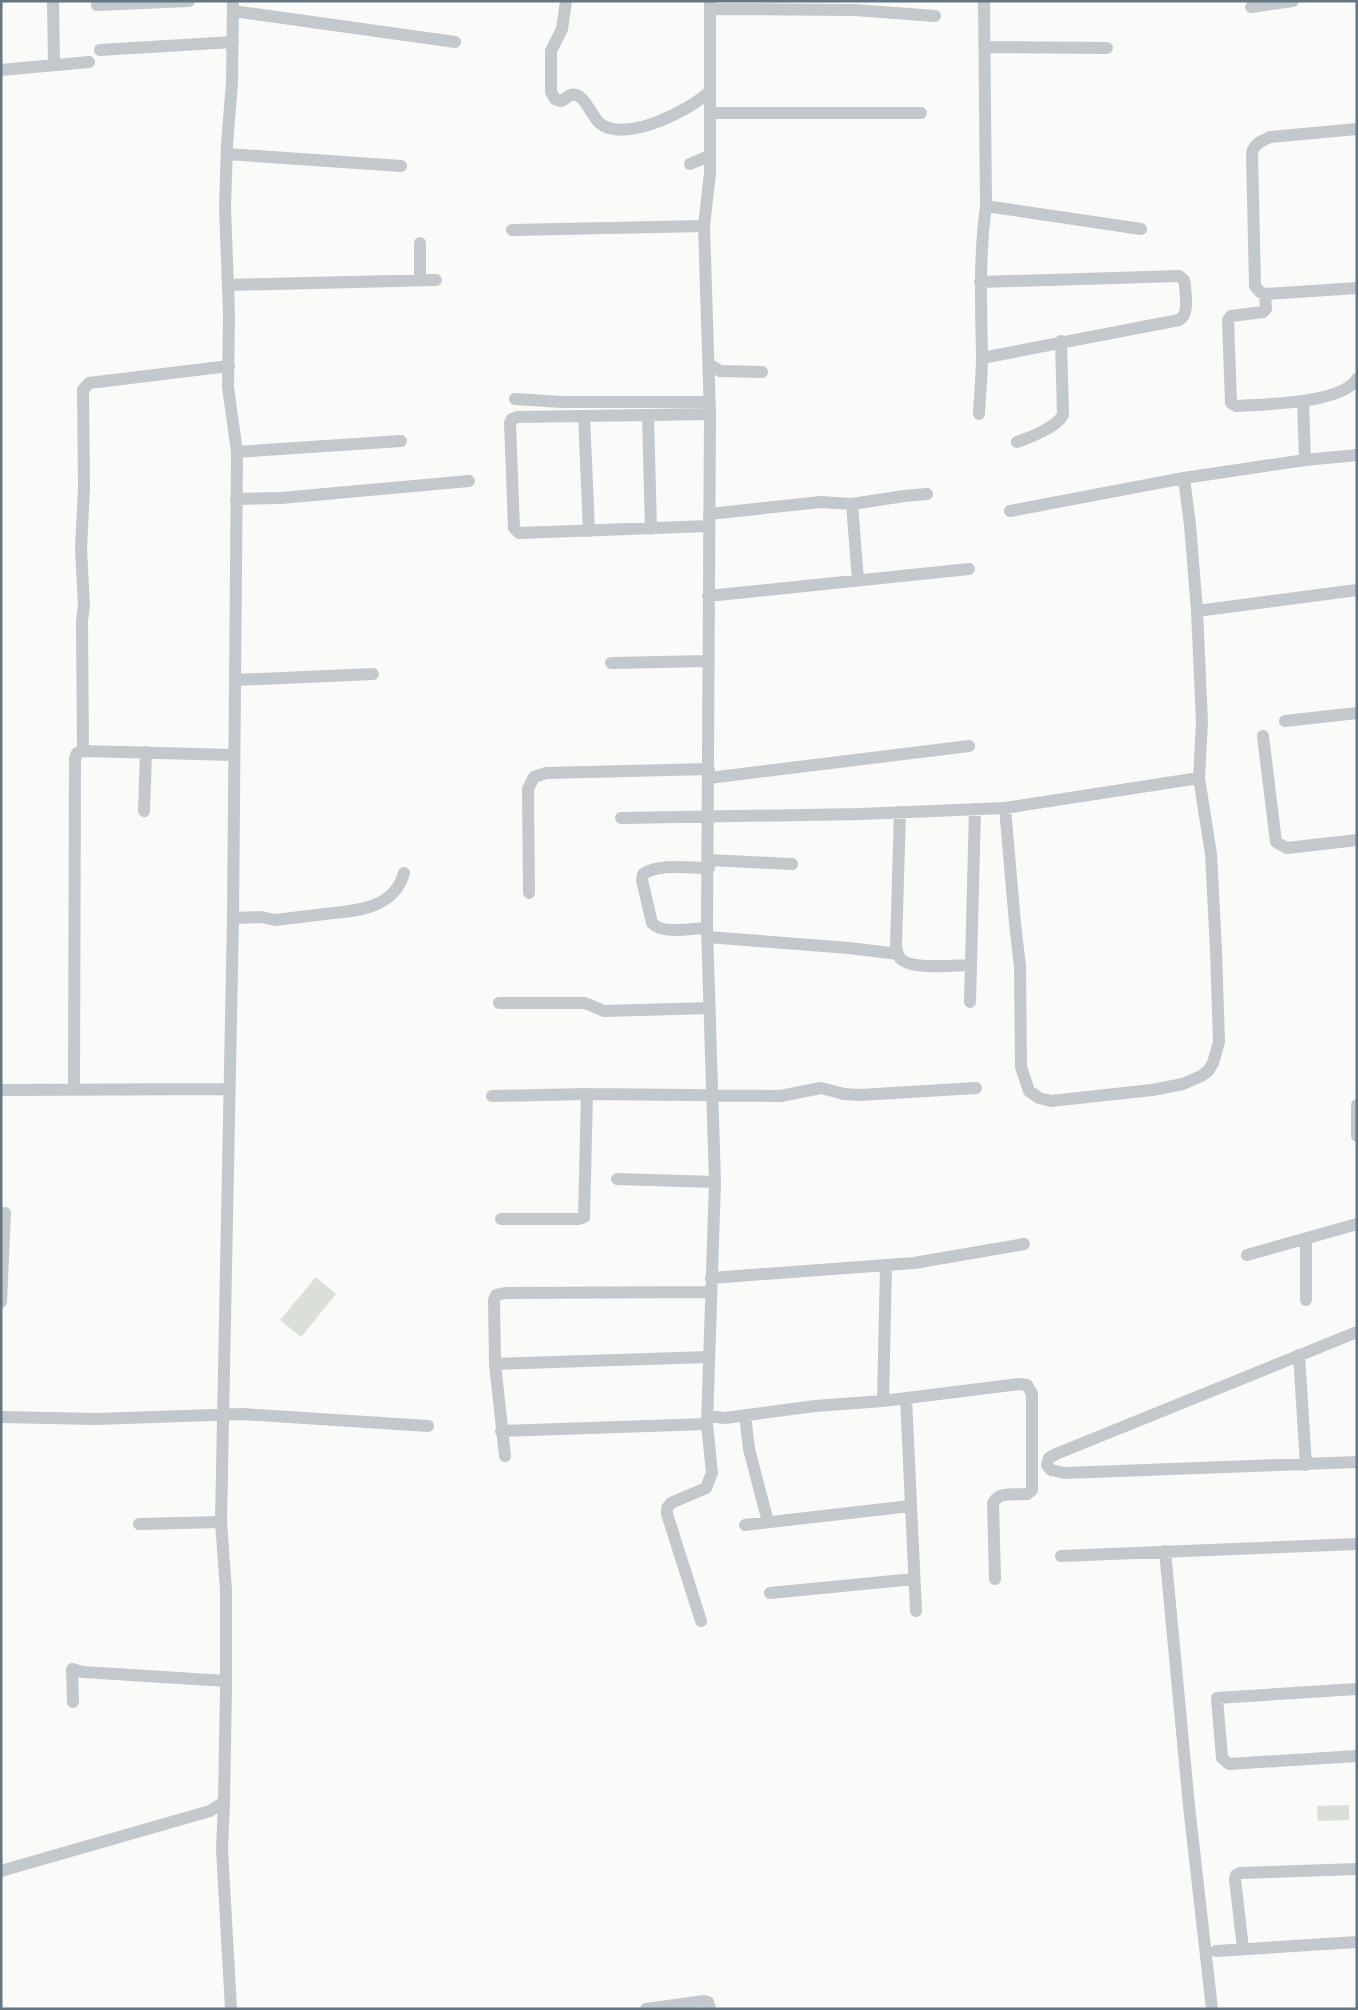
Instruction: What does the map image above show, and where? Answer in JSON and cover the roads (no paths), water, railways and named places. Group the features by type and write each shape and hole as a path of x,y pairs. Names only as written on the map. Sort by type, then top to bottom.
{"street":[{"path":"54,1 54,65"},
{"path":"97,5 189,1"},
{"path":"566,1 562,29 551,51 551,92 555,99 561,101 571,95 578,96 592,111 594,119 601,125 622,129 659,122 701,99 710,91"},
{"path":"980,414 982,358 980,282 982,234 986,206 984,1"},
{"path":"1251,7 1293,1"},
{"path":"701,1621 666,1514 670,1503 702,1491 708,1484 712,1473 708,1420 710,1278 715,1182 708,932 710,408 704,226 710,173 710,5 935,16"},
{"path":"231,2009 222,1850 226,1590 221,1522 225,1418 235,680 236,452 228,387 228,285 225,207 232,82 233,6 455,42"},
{"path":"100,50 233,42"},
{"path":"984,47 1107,48"},
{"path":"1,70 89,62"},
{"path":"710,113 921,113"},
{"path":"1357,129 1270,137 1253,147 1252,160 1255,286 1260,292 1265,294 1357,288"},
{"path":"227,154 401,166"},
{"path":"690,164 709,156"},
{"path":"986,206 1142,229"},
{"path":"512,230 704,226"},
{"path":"420,243 420,279"},
{"path":"980,282 1179,276 1184,280 1186,312 1183,318 982,358"},
{"path":"228,285 436,280"},
{"path":"1265,294 1266,309 1263,312 1231,316 1228,320 1229,397 1231,403 1236,406 1303,401 1342,391 1350,387 1357,379"},
{"path":"1017,442 1045,430 1061,420 1063,415 1061,341"},
{"path":"709,364 720,371 762,372"},
{"path":"84,751 82,621 84,605 81,549 84,488 83,390 89,383 229,366"},
{"path":"514,399 710,408"},
{"path":"1303,401 1305,460"},
{"path":"710,408 648,415 518,417 511,421 514,528 521,534 651,529 821,502 852,504 927,494"},
{"path":"648,415 651,529"},
{"path":"584,416 589,531"},
{"path":"236,452 401,441"},
{"path":"1010,510 1184,478 1305,460 1357,455"},
{"path":"1006,808 1020,967 1021,1068 1029,1091 1039,1098 1051,1101 1152,1090 1183,1084 1208,1071 1218,1047 1216,950 1212,854 1199,778 1202,722 1197,610 1184,478"},
{"path":"236,499 281,498 469,480"},
{"path":"852,504 858,580"},
{"path":"708,596 969,569"},
{"path":"1197,610 1357,590"},
{"path":"611,663 708,661"},
{"path":"235,680 373,674"},
{"path":"1285,721 1357,713"},
{"path":"1263,736 1276,842 1287,848 1357,840"},
{"path":"529,893 528,789 534,777 546,773 709,774 969,746"},
{"path":"74,1090 75,759 77,753 84,751 234,755"},
{"path":"144,811 146,752"},
{"path":"621,818 1006,808 1199,778"},
{"path":"970,1002 975,809"},
{"path":"900,812 896,946 898,954 902,960 913,966 971,965"},
{"path":"792,864 709,864 648,871 643,874 642,880 652,923 659,929 708,932 898,954"},
{"path":"233,918 261,917 275,920 364,909 378,904 390,895 400,884 404,873"},
{"path":"500,1003 585,1003 604,1011 710,1008"},
{"path":"492,1096 587,1094 780,1096 821,1088 844,1094 860,1095 976,1088"},
{"path":"1,1090 229,1090"},
{"path":"501,1219 579,1219 584,1216 587,1094"},
{"path":"1357,1105 1357,1136"},
{"path":"617,1179 715,1182"},
{"path":"1,1302 5,1212"},
{"path":"1247,1256 1357,1224"},
{"path":"1306,1239 1306,1300"},
{"path":"710,1278 886,1266 939,1260 1024,1244"},
{"path":"884,1401 886,1266"},
{"path":"505,1456 495,1364 494,1300 496,1296 500,1294 710,1292"},
{"path":"1357,1332 1056,1454 1049,1458 1047,1465 1051,1470 1065,1473 1357,1462"},
{"path":"1299,1355 1306,1465"},
{"path":"495,1364 709,1357"},
{"path":"501,1431 708,1420 815,1406 884,1401 1019,1384 1027,1385 1030,1388 1032,1490 1027,1494 1001,1495 993,1503 996,1579"},
{"path":"906,1398 916,1611"},
{"path":"745,1415 749,1449 767,1518"},
{"path":"1,1417 96,1419 225,1418 428,1426"},
{"path":"745,1525 910,1506"},
{"path":"140,1524 221,1522"},
{"path":"1061,1556 1357,1544"},
{"path":"1165,1551 1189,1806 1212,2009"},
{"path":"770,1593 914,1579"},
{"path":"74,1702 72,1669 83,1672 226,1681"},
{"path":"1357,1689 1217,1698 1222,1758 1229,1764 1357,1756"},
{"path":"1,1871 210,1811 224,1802"},
{"path":"1243,1949 1236,1875 1240,1873 1357,1868"},
{"path":"1216,1950 1357,1942"},
{"path":"646,2009 704,2001 708,2002 710,2009"}]}
